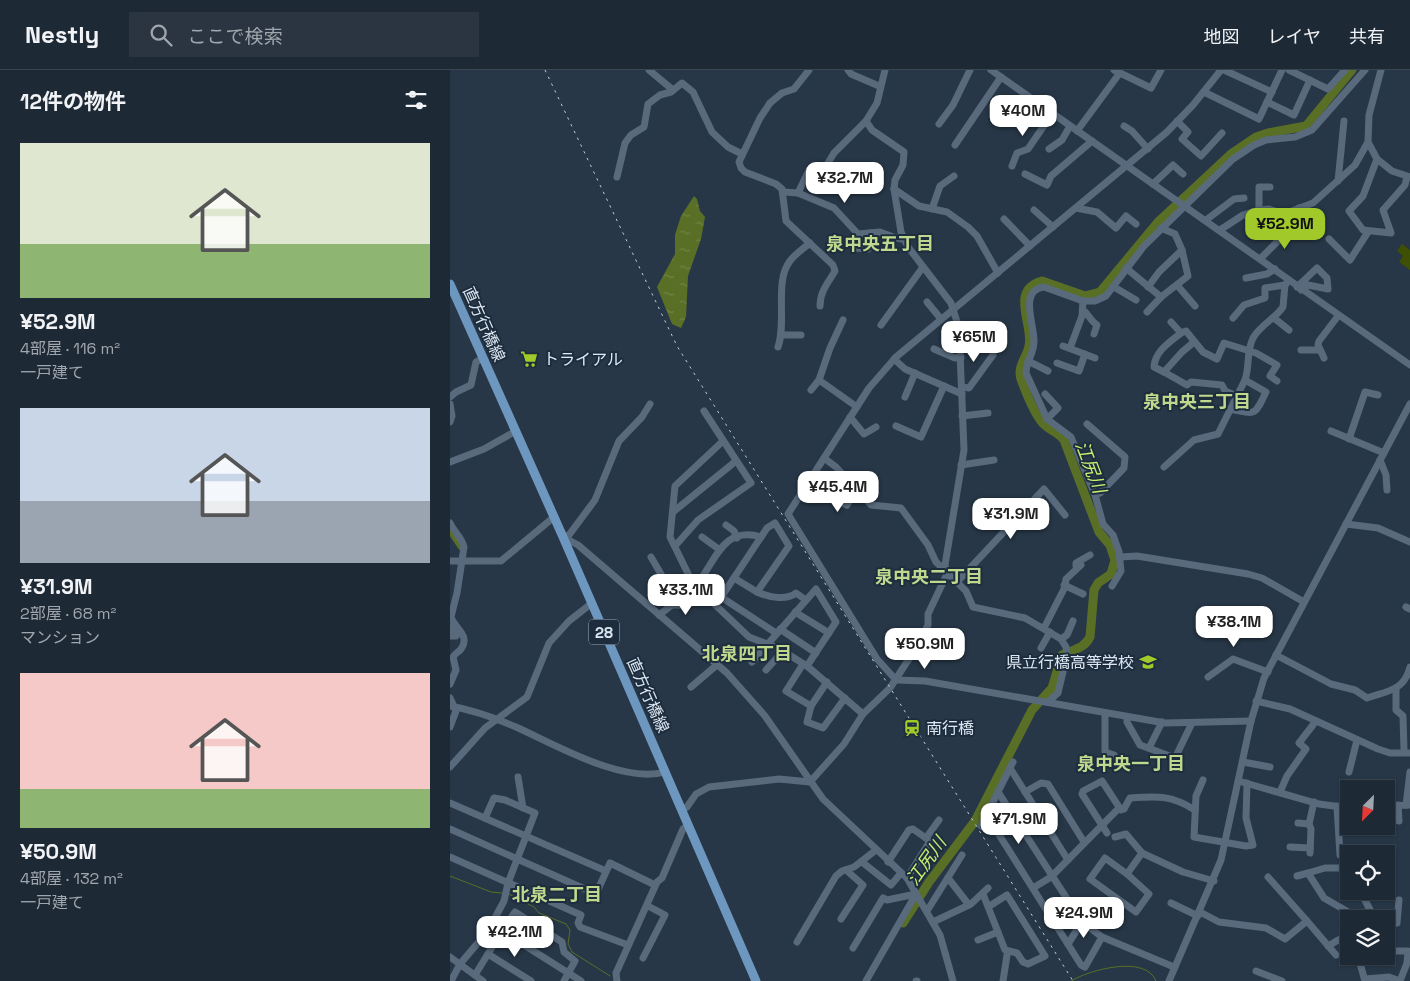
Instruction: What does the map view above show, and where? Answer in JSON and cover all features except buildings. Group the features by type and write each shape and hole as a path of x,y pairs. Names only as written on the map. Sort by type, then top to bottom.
{"main road":[{"name":"直方行橋線","path":"450,284 554,516 756,981"}],"street":[{"path":"649,70 673,90"},
{"path":"809,70 794,90 782,93 770,103 754,128 742,154 739,162 741,168 776,184 784,192 798,193 834,208 856,233 880,232 903,239"},
{"path":"848,70 851,74 879,86"},
{"path":"798,193 809,170 812,168 825,168 834,153 866,121 877,104 879,86 885,70"},
{"path":"939,124 953,105 970,70"},
{"path":"991,70 1126,166 1261,258 1276,269 1287,283 1299,288 1410,365"},
{"path":"1077,131 1116,72 1150,88 1161,70"},
{"path":"1251,721 1162,722 925,680 896,680 877,658 788,514 850,417 879,375 894,359 1148,149 1177,122 1222,70 1272,92"},
{"path":"1204,92 1259,119 1282,70"},
{"path":"1289,70 1328,89 1345,70"},
{"path":"1112,586 1121,571 1116,540 1103,524 1095,495 1071,437 1053,426 1047,419 1026,373 1034,342 1029,302 1031,296 1038,289 1044,287 1083,301 1101,299 1114,287 1126,268 1161,228 1233,159 1247,149 1266,140 1296,137 1312,130 1365,70"},
{"path":"1220,230 1243,215 1259,210 1269,209 1284,214 1313,203 1356,165 1368,142 1369,115 1381,70"},
{"path":"955,146 1001,77"},
{"path":"1267,102 1294,115 1310,80"},
{"path":"617,177 622,150 631,135 644,127 648,104 660,94 673,90 679,84 685,84 693,92 712,132 728,148 742,154"},
{"path":"1012,166 1017,153 1028,149 1052,114"},
{"path":"810,782 844,744 863,714 896,680 925,632 928,625 928,614 947,574 945,564 964,450 959,328 954,309 903,239 894,189 895,180 903,165 904,152 872,130 866,121"},
{"path":"1338,181 1344,121"},
{"path":"1177,122 1188,132 1182,139 1201,156 1222,133"},
{"path":"1049,149 1062,140 1070,126"},
{"path":"1124,126 1132,131 1148,149"},
{"path":"1025,174 1047,186 1052,176 1092,141"},
{"path":"1368,142 1377,159 1392,172 1408,177 1404,185 1382,210 1391,233 1368,232 1364,230 1350,211 1363,196 1377,159"},
{"path":"1153,184 1173,165 1183,174"},
{"path":"932,209 940,186 954,176"},
{"path":"1259,210 1259,187 1270,187"},
{"path":"894,189 918,206 947,212 973,231 998,273"},
{"path":"784,192 783,209 786,221 835,269 824,288 820,306"},
{"path":"1206,220 1234,199 1244,198"},
{"path":"1076,208 1096,212 1116,228 1126,216 1136,224"},
{"path":"1299,208 1320,232"},
{"path":"1034,210 1053,227"},
{"path":"1004,218 1030,246"},
{"path":"1147,312 1161,297 1188,276 1182,250 1175,234 1161,228"},
{"path":"1261,258 1288,232 1293,236 1299,232"},
{"path":"1329,239 1350,260 1368,232"},
{"path":"854,248 868,249 870,233"},
{"path":"778,346 782,335 783,277 790,261 810,243"},
{"path":"1148,286 1182,250"},
{"path":"881,325 924,267"},
{"path":"1126,268 1161,297"},
{"path":"1246,278 1267,274 1276,269"},
{"path":"1164,467 1194,440 1218,434 1245,380 1248,371 1248,350 1254,336 1284,308 1287,283"},
{"path":"1232,318 1244,305 1265,298 1265,288 1287,283"},
{"path":"1177,285 1194,306"},
{"path":"1114,287 1136,300"},
{"path":"1083,301 1083,310 1066,347 1095,358"},
{"path":"926,302 941,319"},
{"path":"1083,310 1097,326 1094,334"},
{"path":"1324,358 1320,350 1319,341 1338,316"},
{"path":"1274,318 1288,330"},
{"path":"811,390 819,380 830,348 843,320"},
{"path":"1171,322 1181,333"},
{"path":"1237,396 1225,390 1222,385 1191,382 1187,385 1154,367 1156,358 1167,342 1186,331 1204,352 1217,359 1224,343 1248,350 1276,365 1270,376 1277,381"},
{"path":"782,335 801,335"},
{"path":"1164,372 1194,342"},
{"path":"934,349 955,358 961,357"},
{"path":"1301,350 1320,350"},
{"path":"1057,363 1079,371 1085,354"},
{"path":"894,359 905,369 944,386 962,390 969,388 993,355"},
{"path":"450,398 456,392 471,385 476,362 483,358"},
{"path":"1028,362 1048,371"},
{"path":"905,398 916,374"},
{"path":"819,380 857,407"},
{"path":"1230,409 1253,413 1266,392 1245,380"},
{"path":"896,426 921,437 944,386"},
{"path":"1349,439 1365,392 1378,395"},
{"path":"1045,394 1058,408 1047,419"},
{"path":"450,404 452,416 450,422"},
{"path":"563,537 569,535 595,500 619,441 642,417 650,404"},
{"path":"1169,981 1214,881 1226,843 1256,701 1268,672 1410,404"},
{"path":"675,546 698,520 751,483 704,411"},
{"path":"962,416 988,412"},
{"path":"850,417 864,434 876,427"},
{"path":"1087,424 1125,457 1124,468 1100,493 1095,495"},
{"path":"450,462 484,450 516,430"},
{"path":"1331,431 1382,457 1387,490"},
{"path":"700,598 670,537 674,512 674,486 723,441"},
{"path":"824,458 836,467 871,504 901,508 928,544 936,562 966,590 975,608 1025,618 1061,639 1066,647 1067,655 1058,693 1048,702"},
{"path":"961,465 994,460"},
{"path":"674,512 736,461"},
{"path":"807,485 847,505 856,489"},
{"path":"957,582 1044,489 1065,515"},
{"path":"450,561 501,561 554,516"},
{"path":"450,523 454,533 463,542 462,561 453,601 451,620 461,630 464,640 461,649 453,657 457,665 450,684"},
{"path":"716,605 760,537 767,528 775,523 788,546 757,592"},
{"path":"1346,524 1378,528 1410,542"},
{"path":"726,525 734,532 737,538"},
{"path":"760,537 743,535 726,541 703,576 708,598 749,637 783,651 805,665 863,714"},
{"path":"563,537 578,545 659,616 718,664 765,716 823,799 907,878 927,911 942,942 953,981"},
{"path":"702,537 720,550"},
{"path":"1041,648 1065,588 1066,579 1078,568 1076,563 1090,555"},
{"path":"1120,557 1137,556 1248,574 1262,578 1304,602"},
{"path":"651,557 678,604"},
{"path":"734,578 767,596 792,597 796,593 806,600"},
{"path":"1064,585 1083,594"},
{"path":"752,662 816,589 836,622 816,653 786,691 811,706"},
{"path":"721,597 816,653"},
{"path":"659,616 672,605 691,604 700,598 708,598"},
{"path":"450,767 468,745 496,718 521,703 527,697 549,643 569,621 592,603"},
{"path":"795,612 829,633"},
{"path":"1061,639 1067,635 1073,621"},
{"path":"450,627 456,636 450,636"},
{"path":"766,670 783,651"},
{"path":"1276,655 1331,684 1355,690 1367,698 1396,688 1407,680 1409,672"},
{"path":"1208,677 1233,659 1268,672"},
{"path":"690,687 718,664"},
{"path":"827,682 811,706 807,722 824,728 845,698"},
{"path":"1256,701 1290,709 1390,753 1407,752 1403,716 1396,710 1396,688"},
{"path":"450,698 452,706 456,711 450,727"},
{"path":"452,706 496,718 584,759 646,774 665,772"},
{"path":"1105,713 1106,752 1114,755"},
{"path":"1127,717 1127,722 1140,745 1175,758 1192,723"},
{"path":"1280,792 1287,776 1299,762 1306,749 1299,743 1316,721"},
{"path":"1149,748 1162,722"},
{"path":"1349,772 1357,740"},
{"path":"1242,762 1270,767"},
{"path":"981,826 1011,765 1068,860"},
{"path":"1395,805 1408,805 1410,772"},
{"path":"518,778 523,808"},
{"path":"682,810 687,807 696,794 709,788 778,779 810,782"},
{"path":"1203,780 1196,796 1194,837 1226,843 1252,845 1246,818 1246,783"},
{"path":"1107,833 1082,794 1083,791 1102,781 1119,808"},
{"path":"1238,781 1314,802 1340,806"},
{"path":"1026,792 1041,783 1048,784 1084,842"},
{"path":"998,792 1082,922 1102,938 1174,967"},
{"path":"1033,888 1051,876 1119,808 1124,809 1130,798 1155,796 1178,800 1195,810"},
{"path":"451,981 460,964 488,931 497,916 535,813 505,800 494,798 485,818"},
{"path":"1290,847 1310,850 1311,829 1309,824 1314,802"},
{"path":"450,803 606,871"},
{"path":"1398,805 1399,821"},
{"path":"1337,806 1340,855"},
{"path":"986,814 1068,944 1085,967 1102,938"},
{"path":"926,838 939,820"},
{"path":"1298,822 1309,824"},
{"path":"617,981 616,973 648,906 655,885 662,878 683,830 688,825"},
{"path":"450,829 596,894 610,863 655,885"},
{"path":"888,862 909,830 913,829 930,841 930,844 907,878"},
{"path":"1115,836 1123,833 1126,834 1142,853 1183,872 1214,881"},
{"path":"797,942 836,876 862,862 876,850"},
{"path":"1127,874 1142,853"},
{"path":"927,911 962,855"},
{"path":"450,857 582,915 578,923 590,932 596,932 628,945"},
{"path":"1106,858 1127,874 1149,894 1136,912 1090,879 1106,858"},
{"path":"862,862 890,885 901,873"},
{"path":"1297,876 1325,868 1340,868"},
{"path":"841,919 863,885 846,870"},
{"path":"1308,873 1324,898 1345,910"},
{"path":"1268,877 1336,955"},
{"path":"948,878 969,905"},
{"path":"933,922 969,905 985,891 988,907 1005,950 1017,953 1023,962 1028,964 1045,956 1007,895 988,907"},
{"path":"853,948 883,898 887,900 916,894"},
{"path":"866,981 916,894"},
{"path":"1395,923 1397,923 1399,900"},
{"path":"1171,903 1220,922 1266,928 1286,940 1308,921"},
{"path":"643,958 665,915 648,906"},
{"path":"475,975 515,912 562,942 564,952 575,961 564,981"},
{"path":"1068,944 1082,922"},
{"path":"502,931 581,981"},
{"path":"978,940 998,932"},
{"path":"1328,946 1340,941"},
{"path":"1361,965 1365,980 1389,977 1400,981 1407,964 1408,951 1395,951"},
{"path":"488,954 530,981"},
{"path":"1003,981 1007,955"},
{"path":"450,956 483,981"},
{"path":"1256,971 1266,978 1282,981"}],"shaded area":[{"path":"1402,244 1410,250 1410,270 1399,262 1403,256 1397,251"}],"water":[{"path":"694,196 697,199 700,211 705,217 701,239 688,276 686,317 681,328 672,324 657,287 675,254 675,235 681,216"}],"waterway":[{"name":"江尻川","path":"903,923 929,882 975,821 1032,710 1052,688 1062,655 1081,647 1090,637 1094,590 1098,583 1111,574 1115,560 1110,545 1099,532 1064,440 1041,421 1021,379 1020,370 1028,350 1030,338 1025,309 1027,292 1032,286 1042,281 1085,296 1100,292 1158,222 1231,154 1256,137 1306,126 1352,70"},
{"path":"450,528 462,546"},
{"path":"450,876 491,892 502,893"},
{"path":"509,894 534,907 539,913 566,924 570,930 568,944 572,952 610,976"},
{"path":"1071,981 1103,969 1129,966 1141,968 1150,973 1156,981"}],"railway":[{"path":"545,70 677,346 1073,981"}],"place":[{"name":"トライアル","path":"529,359"},
{"name":"県立行橋高等学校","path":"1148,662"},
{"name":"南行橋","path":"912,728"}],"district":[{"name":"泉中央五丁目","path":"880,243"},
{"name":"泉中央三丁目","path":"1197,401"},
{"name":"泉中央二丁目","path":"929,576"},
{"name":"北泉四丁目","path":"747,653"},
{"name":"泉中央一丁目","path":"1131,763"},
{"name":"北泉二丁目","path":"557,894"}]}
